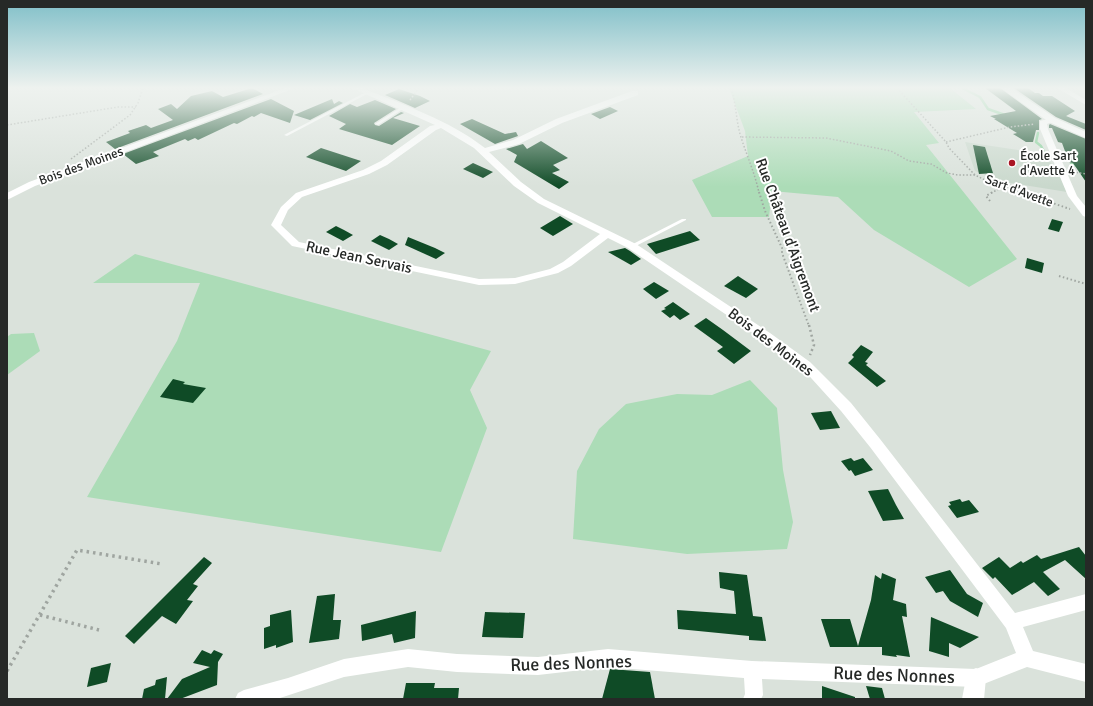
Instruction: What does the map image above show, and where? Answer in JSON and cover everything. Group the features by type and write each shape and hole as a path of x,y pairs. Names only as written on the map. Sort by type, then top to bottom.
{"street":[{"name":"Bois des Moines","path":"7,197 32,184 204,121"},
{"name":"Bois des Moines","path":"433,121 484,151 514,181 535,197 632,246 766,336 806,365 846,407 875,443 1012,622"},
{"path":"484,151 516,142 559,121"},
{"path":"1047,121 1086,135"},
{"name":"Sart d'Avette","path":"1047,121 1044,129 1073,196 1084,212"},
{"name":"Rue Jean Servais","path":"441,125 433,128 384,163 366,172 299,196 284,209 276,225 296,244 479,282 515,281 554,271 567,264 608,233"},
{"path":"1027,658 1012,622 1086,602"},
{"name":"Rue des Nonnes","path":"244,699 288,687 344,668 408,658 457,663 538,666 608,658 752,670 976,678"},
{"path":"973,699 976,678 1027,658 1086,673"},
{"path":"752,670 754,695 752,699"}],"lane":[{"path":"286,134 311,121"},
{"path":"377,124 382,121"},
{"path":"632,246 684,220"}],"path":[{"path":"7,125 32,121"},
{"path":"56,176 59,170 66,163 123,121"},
{"name":"Rue Château d'Aigremont","path":"737,121 746,155 758,183 759,192 765,211 782,248 782,253 807,318 814,345 806,365"},
{"name":"Sart d'Avette","path":"927,121 946,142 948,148 975,175 1003,187 1084,212"},
{"path":"946,142 1010,127 1047,121"},
{"path":"742,137 826,138 843,140 891,151 909,161 931,164 947,173 958,175 975,175"},
{"path":"990,201 986,196 1003,187"},
{"path":"1059,276 1086,284"},
{"path":"7,671 77,550 162,564"},
{"path":"40,615 99,630"}],"shaded area":[{"name":"École Sart d'Avette 4","path":"965,142 1045,154 1062,180 1067,192 1005,182 975,171"}],"green space":[{"path":"741,121 921,121 939,143 926,145 1017,259 969,287 874,230 838,197 772,191 769,217 712,217 692,180 748,156 745,131"},
{"path":"135,254 491,351 470,390 487,428 441,552 87,497 177,341 200,283 93,283"},
{"path":"34,333 40,351 7,375 7,337 11,334"},
{"path":"750,380 777,408 783,470 793,522 787,549 687,554 573,539 577,471 599,429 626,404 677,394 712,395"}],"building":[{"path":"170,121 190,121 115,149 106,142 130,133 128,131 146,125 151,128"},
{"path":"212,121 243,121 237,124 234,123 198,140 195,138 188,141 185,139 153,152 159,156 136,164 123,154"},
{"path":"340,121 377,121 374,123 375,125 379,126 387,121 403,121 420,126 392,145 339,129 346,124"},
{"path":"467,121 476,121 505,134 516,132 518,136 495,144 460,124"},
{"path":"997,121 1039,121 1039,130 1036,130 1033,142 1026,142 1013,134 1017,133"},
{"path":"1065,121 1078,121 1086,124 1086,130"},
{"path":"1050,124 1086,139 1086,182 1073,163 1069,162 1062,143 1058,142 1052,128 1049,128"},
{"path":"541,141 568,158 553,165 560,170 552,173 569,182 559,189 514,162 517,155 506,149 523,144 527,149"},
{"path":"973,145 985,147 993,173 979,174"},
{"path":"321,148 361,161 346,171 306,157"},
{"path":"473,163 493,172 483,178 463,169"},
{"path":"560,216 573,224 553,236 540,228"},
{"path":"1052,219 1063,222 1059,232 1048,229"},
{"path":"336,226 353,235 343,241 326,232"},
{"path":"690,231 700,240 656,254 647,244"},
{"path":"380,235 398,244 389,250 371,241"},
{"path":"408,237 445,253 436,259 405,245"},
{"path":"625,248 641,259 631,265 608,252"},
{"path":"1027,258 1044,263 1042,273 1025,268"},
{"path":"738,276 758,289 746,298 724,286"},
{"path":"654,282 669,291 656,299 643,289"},
{"path":"673,302 690,314 680,320 674,315 670,318 661,311 666,309 664,308"},
{"path":"706,318 751,351 734,364 717,351 723,347 694,326"},
{"path":"861,345 873,352 865,362 868,363 866,365 886,381 877,387 848,363 854,357 852,355"},
{"path":"173,379 185,382 183,384 206,388 193,403 160,397"},
{"path":"831,411 840,428 820,430 811,413"},
{"path":"851,458 854,461 863,458 873,470 855,476 841,461"},
{"path":"888,489 904,519 883,521 868,491"},
{"path":"960,499 962,502 969,500 979,512 957,518 948,506 951,505 949,502"},
{"path":"1079,547 1086,556 1086,579 1065,560 1043,572 1060,589 1048,596 1034,582 1012,595 995,577 993,579 982,568 999,557 1010,568 1021,561 1023,563 1037,555 1041,559"},
{"path":"204,557 212,563 193,584 198,586 187,600 193,601 176,624 162,616 134,644 125,636"},
{"path":"950,570 967,594 983,603 978,617 950,601 943,591 936,593 925,577"},
{"path":"719,572 747,575 753,616 762,617 766,641 749,640 749,636 678,629 677,610 736,614 734,591 720,588"},
{"path":"882,573 896,579 893,600 906,604 907,617 902,616 910,657 882,655 882,647 830,647 821,619 850,619 858,646 871,600 875,575 881,579"},
{"path":"335,594 333,620 341,620 339,639 309,643 317,596"},
{"path":"291,610 293,642 276,648 276,645 264,649 264,628 270,626 270,615"},
{"path":"416,611 415,638 394,643 392,634 362,641 361,625"},
{"path":"485,612 525,613 523,638 482,637"},
{"path":"931,617 979,637 960,648 949,643 949,657 929,651"},
{"path":"202,650 211,654 214,650 223,654 218,662 217,685 180,699 167,699 182,679 210,667 193,663"},
{"path":"111,663 107,682 87,687 91,668"},
{"path":"610,669 650,672 655,699 602,699"},
{"path":"167,677 165,699 142,699 144,689 155,685 156,680"},
{"path":"406,683 435,683 434,688 459,688 458,699 403,699"},
{"path":"822,686 855,697 855,699 822,699"},
{"path":"866,686 882,688 885,699 870,699"}],"waterway":[{"path":"1038,133 1036,142 1041,146 1047,157"},
{"path":"1071,164 1086,168"}],"place":[{"name":"École Sart d'Avette 4","path":"1012,163"}]}
